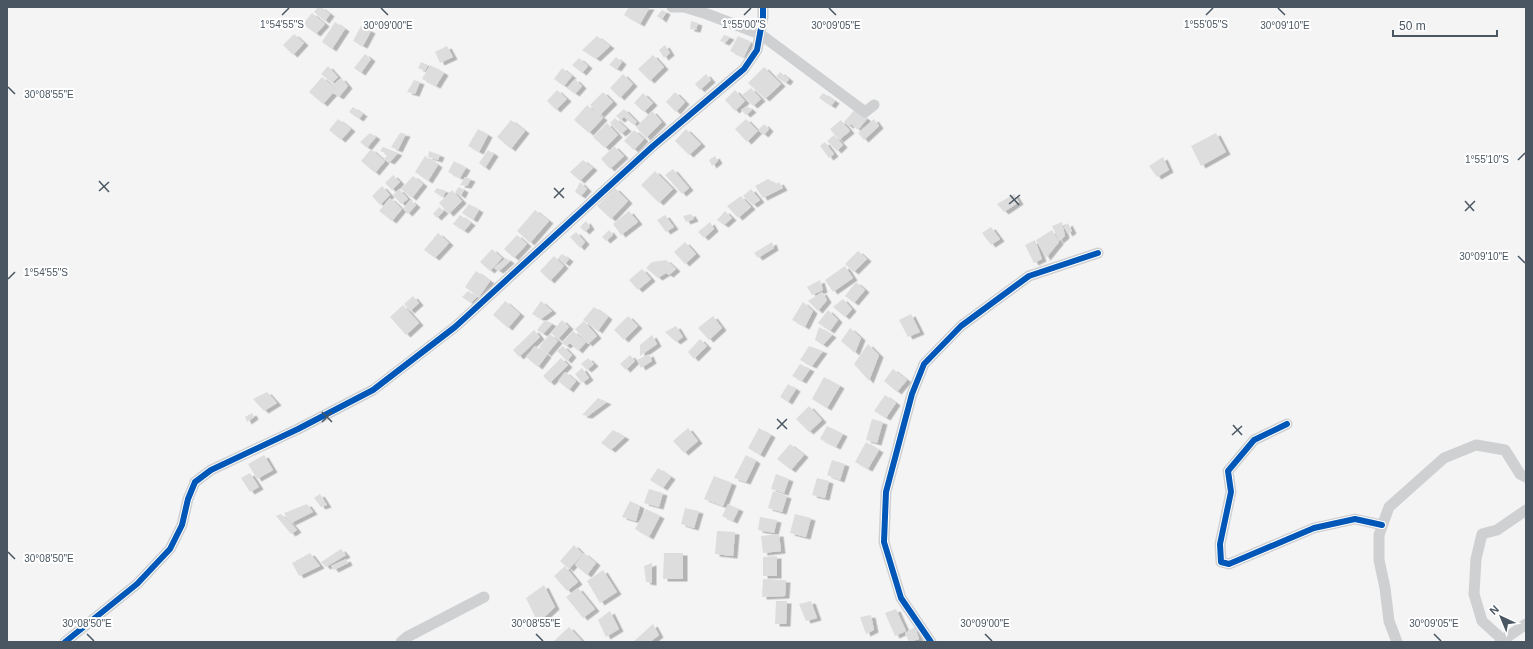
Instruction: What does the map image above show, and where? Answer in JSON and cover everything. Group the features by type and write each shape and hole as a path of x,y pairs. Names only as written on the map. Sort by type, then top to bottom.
{"street":[{"path":"672,7 684,7 708,14 760,34 865,112 874,105"},
{"path":"65,642 137,584 170,549 182,525 188,499 195,482 211,470 298,429 373,390 455,327 654,146 744,69 757,50 763,17 763,7"},
{"path":"932,642 901,598 884,542 886,492 912,394 924,364 961,326 1029,276 1098,254"},
{"path":"1287,424 1254,440 1228,471 1231,492 1220,544 1220,562 1229,564 1314,528 1355,519 1382,525"},
{"path":"1397,642 1389,621 1385,588 1379,560 1379,535 1389,507 1444,458 1476,445 1505,450 1520,474 1526,477"},
{"path":"1526,510 1497,530 1482,534 1476,559 1474,594 1482,621 1502,641 1526,624"},
{"path":"401,642 407,636 484,597"}],"building":[{"path":"318,7 321,7 330,14 325,21 314,12"},
{"path":"629,7 650,7 640,24 624,15"},
{"path":"662,10 666,12 662,20 657,16"},
{"path":"312,13 325,24 316,34 303,24"},
{"path":"691,21 698,23 696,30 690,29"},
{"path":"335,22 345,29 332,49 322,42"},
{"path":"361,26 371,31 363,46 353,41"},
{"path":"294,34 304,43 293,55 283,45"},
{"path":"724,35 730,37 725,43 720,41"},
{"path":"597,36 610,46 596,59 582,50"},
{"path":"738,36 751,42 744,57 730,51"},
{"path":"665,45 670,53 664,58 659,50"},
{"path":"447,46 453,57 440,63 435,52"},
{"path":"365,54 371,59 361,73 354,68"},
{"path":"653,55 664,67 650,81 638,69"},
{"path":"616,57 622,62 617,69 609,65"},
{"path":"579,58 588,66 582,73 572,65"},
{"path":"421,62 428,65 425,71 418,68"},
{"path":"430,65 444,73 436,86 422,79"},
{"path":"328,66 338,77 332,83 321,74"},
{"path":"764,67 781,84 765,99 748,83"},
{"path":"562,68 572,76 564,86 554,79"},
{"path":"780,72 789,79 786,83 776,77"},
{"path":"623,74 633,84 620,98 610,88"},
{"path":"706,74 711,80 700,90 695,84"},
{"path":"322,77 336,89 333,85 341,78 348,86 339,97 333,93 323,104 309,92"},
{"path":"575,79 582,86 575,94 567,88"},
{"path":"414,80 420,82 415,94 407,92"},
{"path":"751,88 761,99 753,106 742,95"},
{"path":"557,90 567,99 556,110 547,101"},
{"path":"735,90 745,101 735,111 725,100"},
{"path":"603,92 613,102 600,115 590,105"},
{"path":"675,92 685,102 676,112 666,102"},
{"path":"643,93 653,103 644,112 634,103"},
{"path":"823,93 835,101 831,106 819,98"},
{"path":"587,105 603,118 589,133 574,120"},
{"path":"747,106 752,110 746,115 741,110"},
{"path":"353,107 363,114 359,119 349,112"},
{"path":"857,107 860,114 867,119 858,130 851,124 849,126 844,122"},
{"path":"624,109 637,122 634,125 624,117 620,120 616,116"},
{"path":"652,111 662,122 646,138 636,127"},
{"path":"615,118 627,129 621,134 610,123"},
{"path":"338,119 351,129 341,140 329,130"},
{"path":"746,119 758,131 747,142 735,129"},
{"path":"874,119 879,126 864,140 858,133"},
{"path":"511,120 525,131 511,149 497,137"},
{"path":"841,120 850,131 839,140 830,129"},
{"path":"607,123 618,135 605,148 593,137"},
{"path":"764,124 769,129 764,135 758,130"},
{"path":"478,129 488,135 479,152 468,146"},
{"path":"686,129 701,144 689,155 675,141"},
{"path":"634,130 644,139 634,150 624,141"},
{"path":"370,133 376,137 367,148 360,142"},
{"path":"400,133 406,134 398,150 391,147"},
{"path":"1216,133 1226,152 1201,166 1191,146"},
{"path":"834,135 843,145 837,151 827,141"},
{"path":"825,142 834,154 829,158 820,146"},
{"path":"614,146 624,156 610,169 601,159"},
{"path":"383,147 398,153 390,162 384,159 388,154 380,151"},
{"path":"371,149 385,161 375,173 361,161"},
{"path":"488,150 494,154 485,168 479,163"},
{"path":"429,151 440,155 438,160 428,157"},
{"path":"425,156 438,165 428,181 415,172"},
{"path":"715,156 718,161 712,166 709,160"},
{"path":"1163,157 1169,170 1157,177 1149,166"},
{"path":"583,160 593,168 580,181 570,172"},
{"path":"454,161 466,168 460,178 448,172"},
{"path":"673,169 689,188 682,194 665,175"},
{"path":"655,171 673,189 659,203 641,185"},
{"path":"393,175 400,182 392,190 385,183"},
{"path":"413,176 423,184 412,198 401,189"},
{"path":"465,177 471,179 467,186 460,185"},
{"path":"768,179 776,184 779,182 783,188 763,198 755,186"},
{"path":"580,182 587,189 581,196 575,192"},
{"path":"382,186 390,195 380,205 372,196"},
{"path":"459,187 464,190 461,196 455,192"},
{"path":"437,188 446,191 443,197 434,192"},
{"path":"615,188 628,201 611,219 597,206"},
{"path":"399,189 408,199 401,204 393,195"},
{"path":"751,189 760,200 753,205 743,196"},
{"path":"452,190 462,201 449,214 439,203"},
{"path":"1014,194 1019,202 1004,212 997,204"},
{"path":"741,196 751,207 738,218 727,206"},
{"path":"390,198 402,209 392,221 379,211"},
{"path":"410,200 416,205 408,214 403,209"},
{"path":"469,204 479,210 473,220 462,213"},
{"path":"439,207 444,211 437,218 433,214"},
{"path":"535,210 549,221 530,243 517,231"},
{"path":"629,211 638,222 621,235 613,224"},
{"path":"725,211 732,218 724,225 717,220"},
{"path":"691,214 694,219 686,222 683,216"},
{"path":"460,215 471,223 464,231 453,224"},
{"path":"665,215 674,227 666,232 657,220"},
{"path":"586,221 590,227 585,232 580,227"},
{"path":"710,222 714,229 704,238 698,232"},
{"path":"1062,222 1065,236 1059,241 1052,226"},
{"path":"1068,223 1072,231 1068,234 1064,227"},
{"path":"991,227 1000,239 991,245 982,233"},
{"path":"609,230 613,235 606,241 602,237"},
{"path":"1052,230 1059,242 1046,258 1036,240"},
{"path":"576,232 585,242 580,248 570,237"},
{"path":"438,233 449,243 435,258 424,250"},
{"path":"517,235 527,244 514,258 504,249"},
{"path":"1035,240 1042,259 1034,263 1025,245"},
{"path":"685,242 696,254 685,264 674,252"},
{"path":"772,242 774,248 758,258 754,253"},
{"path":"492,249 502,258 490,271 480,262"},
{"path":"858,251 867,259 854,272 845,264"},
{"path":"562,254 569,259 565,264 558,258"},
{"path":"554,256 564,266 550,281 540,271"},
{"path":"506,258 510,261 499,271 494,268"},
{"path":"666,260 676,269 669,275 666,273 658,278 646,268 652,262"},
{"path":"845,266 853,278 833,292 825,280"},
{"path":"642,269 651,279 638,290 629,280"},
{"path":"476,271 490,281 479,297 465,287"},
{"path":"820,280 823,290 812,295 807,287"},
{"path":"856,282 865,290 854,303 845,296"},
{"path":"468,291 477,297 471,303 462,297"},
{"path":"822,292 827,300 818,311 808,301"},
{"path":"413,296 419,303 410,311 404,304"},
{"path":"843,299 852,309 845,317 833,307"},
{"path":"505,301 520,314 508,328 493,315"},
{"path":"541,301 552,311 541,319 532,314"},
{"path":"803,302 813,311 805,327 792,320"},
{"path":"403,305 419,323 406,335 390,317"},
{"path":"594,307 608,317 598,331 583,320"},
{"path":"828,310 838,320 830,331 818,323"},
{"path":"911,314 920,332 908,337 899,320"},
{"path":"628,316 638,326 624,340 614,330"},
{"path":"713,316 722,328 709,340 698,328"},
{"path":"545,320 552,324 543,334 537,330"},
{"path":"562,320 569,327 558,339 551,333"},
{"path":"584,321 597,336 588,344 575,329"},
{"path":"676,326 683,337 676,342 665,332"},
{"path":"819,327 832,335 823,345 815,340"},
{"path":"850,328 861,338 855,353 841,341"},
{"path":"534,330 540,337 519,357 513,350"},
{"path":"573,331 586,342 578,351 570,343 566,346 562,343"},
{"path":"550,334 558,341 547,354 539,347"},
{"path":"652,335 657,344 640,356 640,345"},
{"path":"700,339 707,346 694,359 688,352"},
{"path":"868,344 879,355 869,381 854,364"},
{"path":"535,346 547,355 538,367 526,357"},
{"path":"563,346 572,355 567,361 557,351"},
{"path":"809,346 823,351 812,366 800,360"},
{"path":"649,354 652,361 641,368 637,360"},
{"path":"630,355 635,361 626,370 620,364"},
{"path":"561,358 568,365 550,383 543,376"},
{"path":"588,358 594,364 587,370 581,364"},
{"path":"800,364 810,369 802,381 792,376"},
{"path":"582,368 589,378 582,383 575,374"},
{"path":"893,369 907,380 897,392 884,381"},
{"path":"565,372 576,381 569,390 558,381"},
{"path":"824,377 840,386 827,408 812,399"},
{"path":"788,384 796,389 788,402 780,397"},
{"path":"267,392 277,403 264,411 253,399"},
{"path":"885,395 896,403 886,418 874,411"},
{"path":"598,398 607,402 588,416 582,415"},
{"path":"809,406 822,420 809,432 796,419"},
{"path":"252,413 254,417 247,422 245,417"},
{"path":"872,419 883,422 877,443 866,440"},
{"path":"827,426 843,434 836,447 820,439"},
{"path":"688,428 698,441 684,453 673,441"},
{"path":"759,428 771,435 760,455 748,448"},
{"path":"613,430 625,437 611,450 601,443"},
{"path":"866,442 879,450 868,469 855,462"},
{"path":"790,444 804,455 791,470 777,459"},
{"path":"264,455 273,470 257,479 248,464"},
{"path":"746,455 756,461 746,482 734,478"},
{"path":"832,460 845,464 840,480 827,475"},
{"path":"658,468 671,477 663,488 650,480"},
{"path":"250,473 259,487 250,492 241,478"},
{"path":"776,474 789,479 784,493 771,489"},
{"path":"714,476 732,483 723,506 704,499"},
{"path":"817,478 829,481 825,498 812,495"},
{"path":"649,489 663,493 659,507 644,503"},
{"path":"773,491 787,496 782,512 768,508"},
{"path":"320,494 327,505 321,507 314,498"},
{"path":"630,501 640,506 636,521 622,517"},
{"path":"307,504 313,512 291,523 284,513"},
{"path":"728,504 739,509 733,521 722,516"},
{"path":"685,508 699,511 694,528 681,524"},
{"path":"646,509 660,516 649,537 635,529"},
{"path":"281,514 297,530 291,534 276,516"},
{"path":"795,514 811,518 806,537 790,533"},
{"path":"760,517 777,520 774,533 758,530"},
{"path":"717,531 735,532 733,556 715,554"},
{"path":"779,534 781,551 763,553 761,536"},
{"path":"574,545 583,554 569,569 560,561"},
{"path":"341,549 346,555 326,567 321,562"},
{"path":"310,553 320,566 299,576 292,563"},
{"path":"584,553 596,563 587,575 575,565"},
{"path":"664,553 683,553 683,579 663,579"},
{"path":"777,556 777,576 763,576 763,557"},
{"path":"346,559 348,563 334,570 331,566"},
{"path":"652,563 652,583 646,582 644,566"},
{"path":"565,566 578,582 567,591 554,576"},
{"path":"603,570 617,592 600,603 587,581"},
{"path":"763,579 786,580 785,596 762,597"},
{"path":"544,585 555,607 538,623 526,598"},
{"path":"578,588 595,609 583,618 566,597"},
{"path":"776,601 787,601 786,624 775,624"},
{"path":"811,601 817,618 806,621 799,604"},
{"path":"896,609 906,631 895,636 885,613"},
{"path":"610,611 619,629 606,637 598,620"},
{"path":"871,615 874,630 866,634 860,617"},
{"path":"653,624 659,635 650,642 633,642"},
{"path":"569,627 583,642 554,641"},
{"path":"915,627 919,639 909,642 905,633"}],"cycle path":[{"path":"65,642 137,584 170,549 182,525 188,499 195,482 211,470 298,429 373,390 455,327 653,146 744,69 757,50 763,17 763,7"},
{"path":"931,642 901,598 884,542 886,492 912,394 924,364 961,326 1029,276 1098,253"},
{"path":"1287,424 1254,440 1228,471 1231,492 1220,544 1221,562 1229,564 1314,528 1355,519 1382,525"}]}
